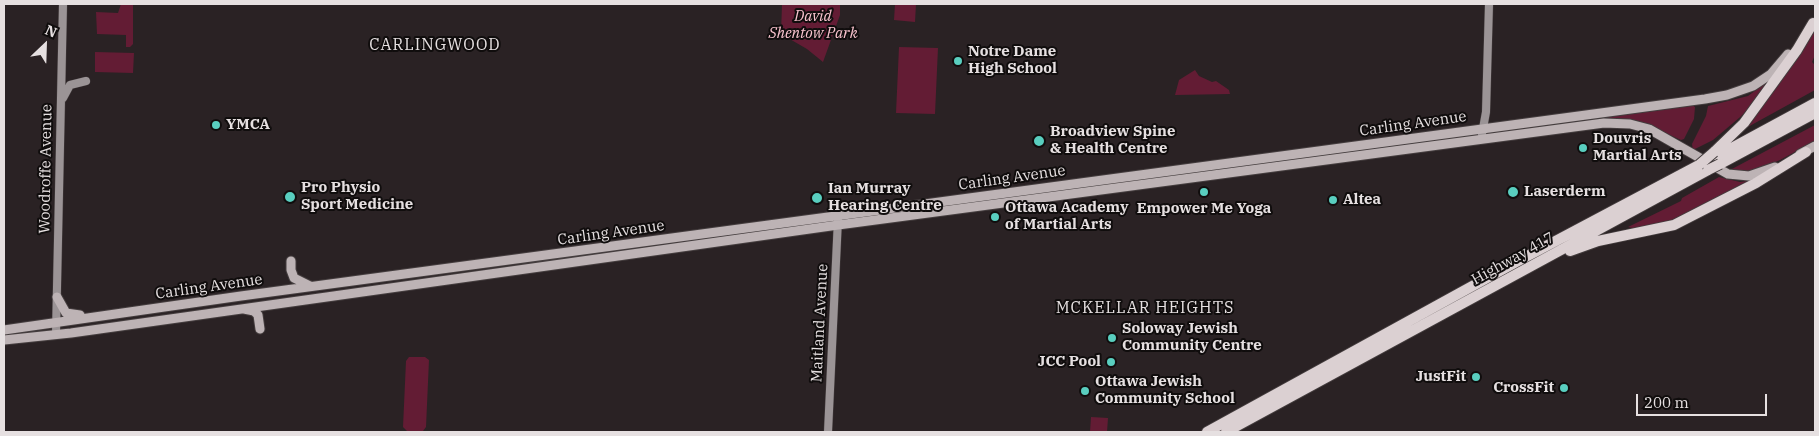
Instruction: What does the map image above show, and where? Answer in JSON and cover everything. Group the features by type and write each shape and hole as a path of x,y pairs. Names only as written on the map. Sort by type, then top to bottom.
{"highway":[{"path":"1716,158 1797,50 1814,21"},
{"path":"1716,158 1815,103"},
{"name":"Highway 417","path":"1226,432 1275,401 1288,400 1544,260 1704,168 1716,158 1815,113"},
{"path":"1544,260 1557,258 1598,241 1674,225 1756,183 1806,152"},
{"path":"1207,432 1275,401 1288,388 1518,261 1704,168"}],"main road":[{"name":"Woodroffe Avenue","path":"56,334 63,4"},
{"path":"1477,140 1486,101 1489,4"},
{"name":"Carling Avenue","path":"4,340 217,312 838,220 1705,99 1735,93 1753,86 1774,71 1814,21"},
{"path":"61,105 65,92 70,85 86,81"},
{"name":"Carling Avenue","path":"4,330 241,296 1596,124 1630,124 1653,131 1721,171 1741,176 1765,172 1815,146"},
{"name":"Maitland Avenue","path":"828,432 838,220"},
{"path":"292,261 291,273 294,278 302,284 315,287"},
{"path":"217,312 235,304 241,296"},
{"path":"57,297 62,310 69,314 106,315"},
{"path":"237,309 257,313 260,319 260,329"}],"green space":[{"path":"121,4 133,4 133,44 130,47 126,47 126,35 97,34 96,12 118,13"},
{"name":"David Shentow Park","path":"782,4 840,4 840,15 823,62 807,49 781,34"},
{"path":"895,4 916,4 915,22 894,20"},
{"path":"1815,29 1815,55 1812,62 1815,65 1815,90 1746,128"},
{"path":"899,47 938,48 935,114 896,113"},
{"path":"95,52 134,53 133,73 95,72"},
{"path":"1195,70 1199,76 1212,82 1216,81 1229,90 1230,94 1175,95 1179,80"},
{"path":"1773,77 1754,104 1739,118 1713,140 1693,150 1692,144 1706,116 1708,106 1748,96"},
{"path":"1691,104 1695,107 1694,119 1684,139 1681,140 1645,124 1497,134 1548,124"},
{"path":"1815,125 1815,141 1780,160 1752,172 1730,170"},
{"path":"1719,177 1740,182 1754,180 1670,223 1637,229 1628,227 1681,201 1682,198"},
{"path":"409,357 425,357 429,360 426,427 423,431 407,431 403,427 406,361"},
{"path":"1091,417 1108,418 1107,432 1090,432"}],"place":[{"name":"Notre Dame High School","path":"958,61"},
{"name":"YMCA","path":"216,125"},
{"name":"Broadview Spine & Health Centre","path":"1039,141"},
{"name":"Douvris Martial Arts","path":"1583,148"},
{"name":"Empower Me Yoga","path":"1204,192"},
{"name":"Laserderm","path":"1513,192"},
{"name":"Pro Physio Sport Medicine","path":"290,197"},
{"name":"Ian Murray Hearing Centre","path":"817,198"},
{"name":"Altea","path":"1333,200"},
{"name":"Ottawa Academy of Martial Arts","path":"995,217"},
{"name":"Soloway Jewish Community Centre","path":"1112,338"},
{"name":"JCC Pool","path":"1111,362"},
{"name":"JustFit","path":"1476,377"},
{"name":"CrossFit","path":"1564,388"},
{"name":"Ottawa Jewish Community School","path":"1085,391"}],"district":[{"name":"CARLINGWOOD","path":"435,45"},
{"name":"MCKELLAR HEIGHTS","path":"1145,308"}]}
